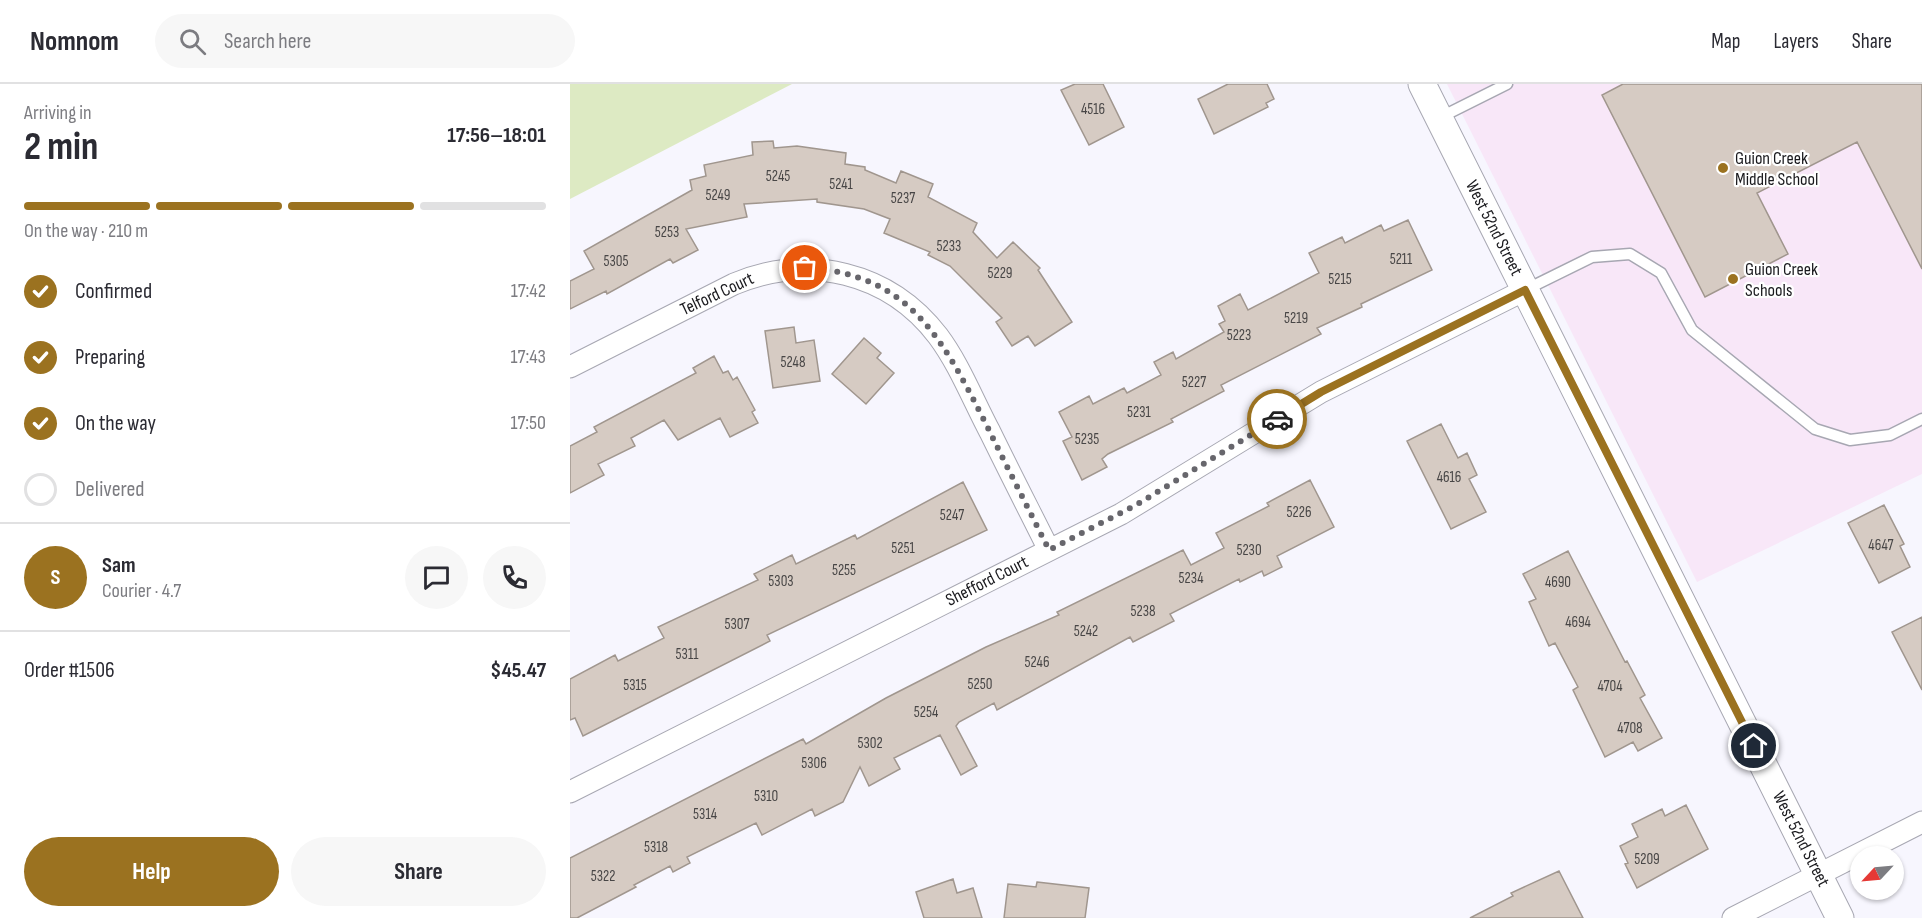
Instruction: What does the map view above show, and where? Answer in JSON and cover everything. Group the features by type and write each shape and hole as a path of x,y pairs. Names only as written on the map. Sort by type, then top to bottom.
{"street":[{"name":"West 52nd Street","path":"1422,84 1840,918"},
{"name":"Telford Court","path":"570,367 734,284 758,275 805,268 837,271 860,277 904,302 938,337 963,380 1049,550"},
{"name":"Shefford Court","path":"570,792 1136,505 1321,392 1525,290"},
{"path":"1733,918 1922,822"}],"lane":[{"path":"1439,118 1507,84"},
{"path":"1525,290 1592,257 1630,254 1661,273 1692,330 1815,429 1850,440 1890,435 1922,419"}],"shaded area":[{"name":"Guion Creek Schools","path":"1447,84 1922,84 1922,474 1697,582"}],"green space":[{"path":"570,84 792,84 570,199"}],"building":[{"path":"1075,84 1103,84 1124,127 1089,145 1061,90"},
{"path":"1228,84 1267,84 1274,99 1266,103 1268,107 1214,134 1198,99"},
{"name":"Guion Creek Middle School","path":"1623,84 1922,84 1922,269 1857,142 1757,193 1788,254 1705,297 1602,95"},
{"path":"773,141 774,148 797,146 846,153 845,164 865,167 865,170 896,183 901,171 933,184 928,197 977,223 973,232 997,258 1013,242 1040,268 1038,270 1072,322 1035,346 1028,336 1012,346 996,322 1002,318 950,266 928,255 930,252 884,233 890,219 864,209 817,202 817,199 744,204 747,217 686,229 698,250 673,263 670,259 607,294 606,291 570,309 570,281 594,269 584,251 692,190 690,180 706,176 704,165 753,155 752,142"},
{"path":"1408,220 1432,270 1361,304 1362,307 1317,328 1321,334 1221,385 1224,391 1171,419 1173,422 1108,454 1102,459 1107,467 1082,480 1063,441 1072,437 1059,412 1089,396 1093,404 1124,388 1127,393 1161,375 1154,362 1173,352 1176,359 1224,332 1219,324 1225,321 1218,306 1240,294 1248,310 1319,273 1309,253 1342,237 1345,243 1381,225 1384,231"},
{"path":"794,327 796,343 814,340 820,381 773,388 765,331"},
{"path":"864,338 881,353 877,358 894,373 866,404 832,374"},
{"path":"714,356 723,373 728,371 733,380 737,377 755,410 752,412 758,423 730,437 720,418 678,440 664,420 631,438 635,446 598,464 604,475 570,493 570,446 597,432 594,427 696,373 693,368"},
{"path":"1441,424 1458,458 1467,453 1477,475 1469,479 1486,512 1451,529 1407,441"},
{"path":"1310,480 1334,527 1277,556 1282,567 1264,576 1262,571 1240,582 1239,579 1170,614 1174,621 1133,642 1130,637 997,710 994,703 959,722 956,726 977,766 961,775 940,735 894,758 900,769 869,786 860,767 843,802 815,816 812,809 762,835 756,823 687,857 690,863 673,872 670,866 577,918 570,918 570,858 803,739 806,744 886,698 986,647 1059,615 1057,612 1183,550 1191,565 1224,548 1216,533 1269,506 1267,503"},
{"path":"963,482 987,530 767,635 770,641 583,736 575,718 570,720 570,679 615,655 618,661 664,638 658,627 758,580 754,574 792,555 796,564 855,535 857,539"},
{"path":"1884,505 1904,544 1900,546 1910,567 1879,583 1848,523"},
{"path":"1568,551 1625,662 1627,661 1645,695 1640,698 1662,738 1638,751 1633,742 1605,757 1573,690 1578,687 1555,643 1549,646 1529,602 1536,599 1523,574"},
{"path":"1922,617 1922,690 1892,632"},
{"path":"1686,805 1708,849 1637,888 1625,864 1628,863 1620,846 1638,837 1632,824 1662,809 1665,816"},
{"path":"1559,871 1583,918 1470,918 1513,896 1511,893"},
{"path":"953,879 957,893 973,888 982,918 924,918 916,892"},
{"path":"1037,882 1089,888 1085,918 1004,918 1008,884 1036,887"}],"way so far":[{"path":"805,268 837,271 860,277 882,287 910,306 930,327 952,359 1049,550 1121,514 1277,419"}],"place":[{"name":"Guion Creek Middle School","path":"1723,168"},
{"name":"Guion Creek Schools","path":"1733,279"}],"route":[{"path":"1277,419 1321,392 1525,290 1754,746"}]}
